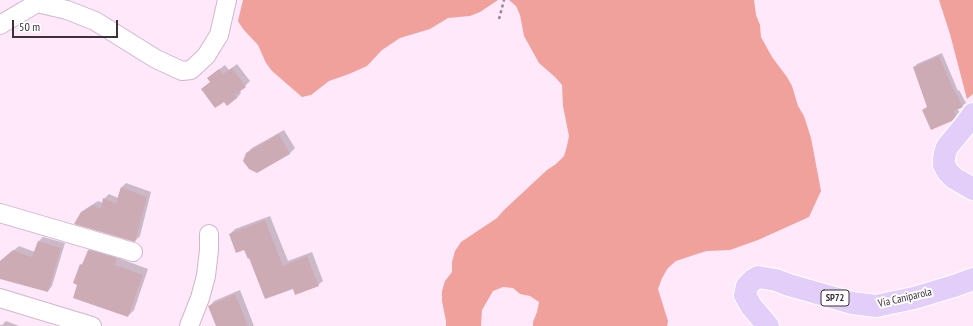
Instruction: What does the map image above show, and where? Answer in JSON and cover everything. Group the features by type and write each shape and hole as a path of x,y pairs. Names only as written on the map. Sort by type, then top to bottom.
{"main road":[{"path":"973,114 947,147 944,165 954,178 973,189"},
{"name":"Via Caniparola","path":"768,326 751,306 745,295 747,286 752,280 758,277 776,280 852,303 876,306 914,298 973,279"}],"street":[{"path":"0,25 37,3 67,10 94,21 156,59 182,71 191,70 206,56 219,35 227,0"},
{"path":"0,213 133,252"},
{"path":"189,326 200,298 206,276 209,234"},
{"path":"0,298 92,326"}],"path":[{"path":"499,19 504,0"}],"shaded area":[{"path":"243,0 498,0 480,12 470,16 448,18 430,29 400,38 382,50 367,66 329,81 311,95 302,97 272,71 266,63 258,45 243,29 238,21"},
{"path":"509,0 754,0 756,15 760,25 761,37 772,57 792,86 798,106 804,116 811,138 821,191 809,217 758,240 730,250 707,251 676,261 668,268 658,289 668,321 667,326 533,326 539,302 530,296 520,294 513,288 503,287 493,291 482,310 481,326 446,326 442,291 445,281 452,272 452,262 455,251 461,242 497,218 547,170 564,156 569,136 563,106 562,85 539,63 524,36 520,15 516,6"},
{"path":"939,0 973,0 973,94 967,99 950,34"}],"building":[{"path":"939,56 955,93 963,107 954,111 956,116 952,121 931,130 922,110 927,107 913,67"},
{"path":"232,68 246,87 235,95 237,98 227,106 224,102 215,108 201,89 210,82 207,78 219,69 223,74"},
{"path":"279,134 290,154 257,173 249,169 243,161 246,153"},
{"path":"121,187 147,197 135,242 74,224 81,212 93,205 101,209 103,198 116,203"},
{"path":"265,220 283,266 307,256 319,286 295,295 293,289 265,299 249,258 248,259 244,250 236,253 229,234"},
{"path":"38,241 61,248 48,292 0,279 0,261 13,250 32,257"},
{"path":"88,250 117,258 115,265 143,275 128,317 73,298 77,285 73,283 80,264 82,265"},
{"path":"235,294 248,326 216,326 208,306"}]}
